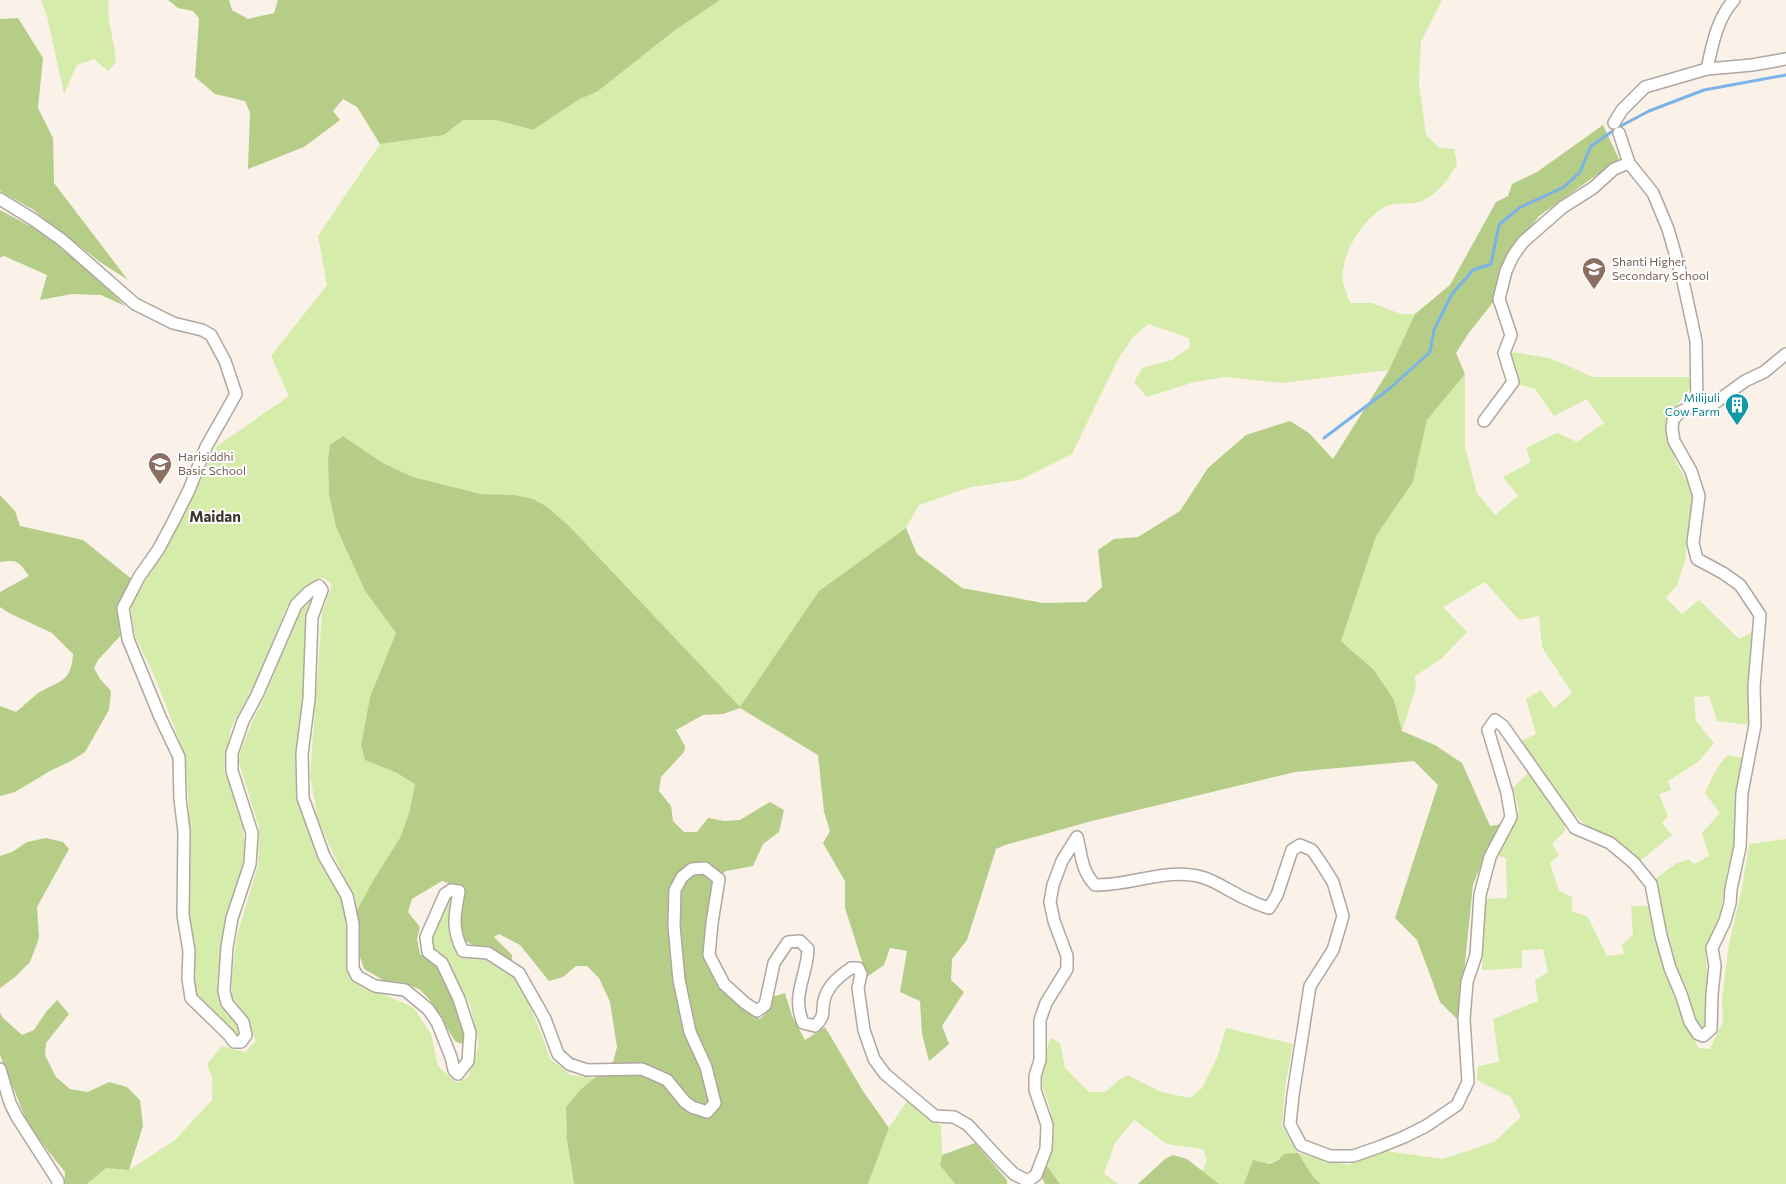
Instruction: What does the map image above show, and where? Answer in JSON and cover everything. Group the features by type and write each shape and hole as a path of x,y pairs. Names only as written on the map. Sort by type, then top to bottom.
{"street":[{"path":"1707,68 1714,38 1728,7 1734,0"},
{"path":"1697,407 1696,341 1683,281 1668,229 1653,193 1629,163 1617,128 1622,110 1645,88 1707,68 1752,65 1786,59"},
{"path":"1484,421 1513,382 1504,353 1511,335 1499,299 1506,271 1513,256 1523,242 1563,207 1593,188 1614,169 1629,163"},
{"path":"0,199 62,240 135,304 173,323 202,330 211,335 225,361 236,394 206,447 189,490 162,543 140,576 123,608 128,639 160,717 179,757 180,799 184,832 183,915 189,951 188,979 191,998 234,1042 240,1042 246,1035 243,1022 227,1003 224,991 226,962 232,918 250,864 252,833 232,771 232,753 243,721 257,695 296,605 319,586 322,590 312,617 309,699 302,754 304,798 324,856 346,896 352,924 353,968 357,976 375,986 405,990 428,1009 437,1022 451,1056 454,1070 458,1074 468,1061 470,1033 459,999 442,963 428,952 426,937 445,894 451,890 459,891 453,922 463,951 488,953 519,973 545,1019 558,1054 569,1064 587,1070 642,1069 667,1080 684,1102 707,1112 716,1102 706,1067 690,1032 679,980 674,917 675,890 682,877 692,869 705,868 719,879 709,955 724,984 757,1011 765,1004 774,963 788,942 800,941 808,949 807,964 798,1000 799,1012 803,1023 815,1026 821,1020 824,1012 824,999 831,984 851,968 858,968 862,974 858,988 864,1030 874,1058 885,1074 935,1116 954,1117 968,1125 1014,1174 1028,1182 1036,1175 1046,1149 1047,1124 1035,1090 1035,1076 1040,1060 1040,1020 1046,1003 1067,969 1067,956 1054,921 1050,902 1052,885 1062,861 1077,837 1085,870 1095,885 1112,886 1158,874 1191,875 1212,881 1250,901 1269,908 1277,895 1292,850 1300,845 1312,850 1333,882 1343,916 1333,950 1310,986 1290,1124 1301,1145 1330,1156 1353,1156 1404,1138 1457,1105 1468,1082 1465,1009 1467,982 1476,955 1480,895 1490,857 1512,817 1507,793 1488,730 1495,720 1503,726 1576,828 1610,843 1634,863 1651,884 1670,968 1690,1022 1698,1034 1703,1036 1712,1028 1712,994 1715,966 1712,948 1725,921 1730,903 1740,846 1742,793 1755,724 1754,688 1760,615 1740,585 1697,559 1693,543 1699,496 1692,471 1680,453 1672,429 1673,420 1680,412 1690,407 1712,405 1745,381 1764,372 1786,354"},
{"path":"0,1069 10,1103 17,1117 58,1181 58,1184"}],"green space":[{"path":"41,0 109,0 108,8 116,62 108,71 94,59 77,65 64,94 47,16"},
{"path":"168,0 229,0 232,10 248,19 274,13 278,0 720,0 674,31 598,91 578,100 533,130 496,120 463,120 444,135 380,144 357,107 343,99 333,111 340,120 304,147 248,169 250,113 245,101 215,94 195,77 199,18 193,11 178,8"},
{"path":"720,0 1442,0 1421,41 1419,83 1426,135 1439,148 1454,149 1457,164 1444,184 1424,200 1416,203 1387,206 1370,218 1349,249 1343,271 1344,284 1350,303 1372,303 1401,314 1415,314 1389,370 1282,383 1226,377 1194,382 1147,397 1134,382 1142,368 1172,360 1190,347 1189,338 1148,324 1134,336 1118,359 1072,454 1020,480 971,487 919,505 906,528 819,591 740,708 570,527 546,506 533,499 515,495 481,494 413,477 383,463 343,436 328,461 329,494 336,527 365,591 396,633 370,697 361,745 365,760 397,773 415,783 409,813 400,838 356,912 342,873 318,820 310,776 322,613 332,584 324,578 316,580 287,606 259,676 231,728 224,771 242,816 245,851 240,882 225,927 217,986 220,1001 241,1029 239,1038 199,999 194,987 188,912 191,857 187,780 179,739 156,680 135,636 130,606 168,544 217,446 289,396 271,356 327,285 318,236 380,144 444,135 463,120 496,120 533,130 578,100 598,91 674,31"},
{"path":"18,18 43,58 38,108 53,138 54,183 128,280 100,262 32,209 0,191 0,19"},
{"path":"1603,125 1619,159 1539,216 1501,266 1494,301 1468,334 1456,353 1465,374 1427,420 1413,482 1376,536 1341,641 1374,670 1394,700 1402,731 1435,745 1462,763 1490,826 1503,824 1485,855 1473,885 1459,1021 1440,1002 1417,940 1395,918 1438,785 1414,761 1295,772 1092,821 996,849 967,940 952,959 951,980 964,992 942,1026 949,1044 929,1061 922,1034 920,1001 900,992 907,951 890,948 884,965 867,977 845,908 845,881 823,843 830,831 824,812 818,755 740,708 723,714 703,715 676,730 685,746 684,752 661,777 659,791 671,806 673,821 684,832 697,832 708,818 724,821 740,820 770,802 784,810 779,832 763,844 753,866 726,871 713,882 706,958 722,986 755,1017 760,1019 769,1010 772,997 785,993 792,1016 805,1040 825,1027 863,1091 889,1128 868,1184 574,1184 567,1140 566,1107 580,1090 613,1062 617,1047 610,1002 599,978 587,966 576,966 563,977 549,981 520,945 499,934 494,937 512,955 512,961 507,961 464,940 457,886 442,881 412,899 408,912 420,927 417,939 420,954 438,967 453,995 465,1039 461,1044 455,1041 429,999 419,989 399,982 385,981 364,969 357,948 356,912 400,838 409,813 415,784 397,773 365,760 361,745 370,697 396,633 365,591 336,527 329,494 328,461 330,445 343,436 383,463 413,477 481,494 515,495 533,499 546,506 570,527 740,707 819,591 906,528 917,554 962,588 1043,603 1086,602 1102,587 1098,550 1114,539 1138,537 1180,511 1208,468 1246,435 1290,421 1309,433 1333,459 1389,370 1415,314 1450,285 1496,202 1508,196 1512,184 1537,172"},
{"path":"0,210 43,233 99,279 125,306 101,295 72,294 40,300 47,275 4,256 0,258"},
{"path":"1511,352 1550,358 1593,377 1692,378 1693,384 1667,422 1667,438 1677,464 1693,491 1685,561 1677,585 1666,598 1682,614 1699,600 1739,639 1755,630 1750,678 1750,725 1717,721 1709,696 1694,697 1696,721 1714,743 1699,761 1668,781 1671,790 1659,794 1668,816 1662,823 1672,835 1640,861 1614,838 1590,828 1571,812 1520,741 1536,734 1526,699 1541,690 1554,708 1572,693 1542,647 1539,616 1519,620 1485,582 1443,607 1467,632 1441,659 1415,676 1416,687 1402,731 1394,700 1374,670 1341,641 1376,536 1413,482 1427,420 1465,374 1465,447 1477,493 1495,515 1518,496 1503,477 1531,462 1526,448 1557,433 1577,442 1604,423 1587,399 1554,416 1535,389 1510,382"},
{"path":"0,495 15,511 20,526 83,540 133,580 118,603 120,636 98,660 94,668 100,679 111,691 109,710 85,752 15,792 0,796 0,706 16,712 37,694 64,679 70,670 73,654 52,633 0,607 0,592 29,576 23,567 14,561 0,562"},
{"path":"311,596 315,598 307,621 303,701 295,768 298,800 317,858 341,897 348,921 349,971 357,983 413,1007 431,1034 438,1066 457,1083 468,1077 479,1044 470,1005 447,961 435,952 432,941 434,931 448,897 453,898 451,938 460,953 476,955 513,976 520,983 550,1059 571,1075 594,1078 580,1090 566,1107 567,1140 574,1184 87,1184 106,1168 129,1170 175,1140 212,1100 212,1077 207,1064 222,1046 245,1052 256,1041 243,1012 232,997 232,974 237,936 258,865 259,828 238,759 297,616"},
{"path":"1728,755 1744,758 1736,841 1728,868 1719,923 1706,953 1709,1011 1708,1025 1703,1030 1683,988 1676,967 1655,879 1675,864 1689,859 1694,864 1709,856 1702,833 1720,813 1705,793 1717,768"},
{"path":"1528,773 1564,821 1565,831 1552,844 1559,855 1550,863 1559,891 1572,897 1572,911 1588,917 1607,956 1624,954 1622,945 1633,935 1631,906 1649,906 1661,960 1685,1025 1699,1048 1710,1049 1723,1021 1722,998 1729,944 1742,888 1749,844 1786,839 1786,1184 1321,1184 1309,1174 1303,1159 1284,1154 1269,1163 1253,1160 1244,1184 1219,1184 1202,1172 1207,1160 1203,1149 1167,1144 1134,1120 1115,1143 1104,1173 1118,1184 1060,1184 1045,1163 1052,1141 1051,1111 1042,1086 1043,1065 1050,1038 1060,1043 1065,1068 1089,1092 1105,1092 1127,1075 1161,1092 1190,1098 1202,1088 1218,1055 1226,1028 1293,1044 1285,1088 1282,1126 1298,1153 1348,1165 1386,1151 1443,1159 1494,1142 1521,1117 1511,1097 1477,1080 1478,1066 1499,1062 1493,1019 1538,1001 1535,980 1548,972 1543,949 1522,950 1522,968 1482,970 1486,899 1507,898 1506,858 1498,856 1519,811 1513,788"},
{"path":"46,838 63,842 69,849 37,907 39,938 30,962 15,977 0,988 0,856 12,852 27,842"},
{"path":"57,1000 69,1014 46,1043 45,1055 56,1077 70,1089 88,1092 109,1082 127,1087 140,1100 143,1126 129,1170 106,1168 87,1184 64,1184 65,1172 29,1127 0,1055 0,1013 22,1035 34,1030"},
{"path":"908,1100 941,1126 942,1155 940,1165 955,1184 868,1184 889,1128"},
{"path":"975,1143 1007,1180 1007,1184 955,1184 940,1165 942,1155"},
{"path":"1298,1153 1310,1173 1321,1184 1244,1184 1253,1160 1270,1164 1284,1154"},
{"path":"1173,1155 1187,1159 1219,1184 1138,1184 1165,1159"},
{"path":"1045,1163 1060,1184 1045,1184 1041,1176"}],"waterway":[{"path":"1324,438 1389,389 1430,352 1434,330 1452,294 1473,270 1491,264 1499,225 1519,208 1564,187 1580,172 1591,146 1617,128 1649,111 1704,90 1786,75"}],"place":[{"name":"Shanti Higher Secondary School","path":"1594,290"},
{"name":"Milijuli Cow Farm","path":"1737,426"},
{"name":"Harisiddhi Basic School","path":"160,485"}],"district":[{"name":"Maidan","path":"215,517"}]}
